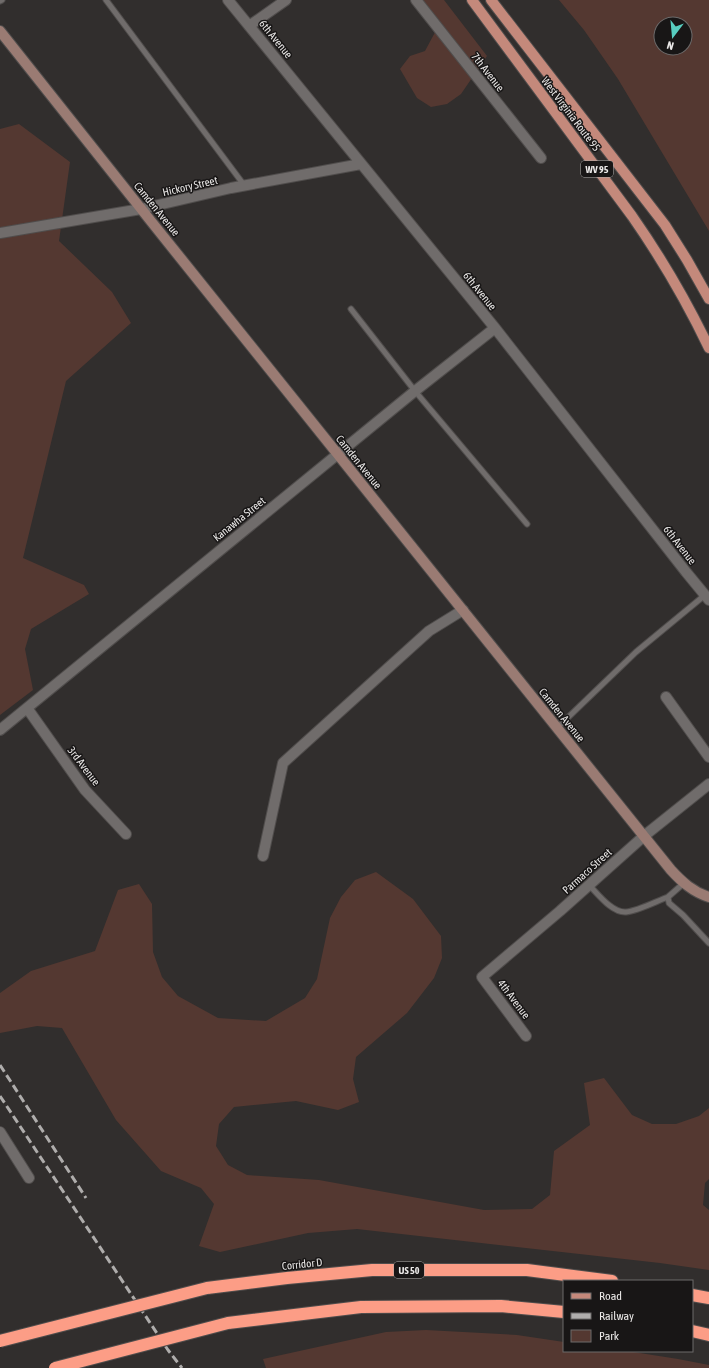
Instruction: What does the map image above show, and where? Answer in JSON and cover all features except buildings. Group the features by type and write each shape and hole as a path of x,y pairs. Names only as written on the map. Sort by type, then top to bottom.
{"highway":[{"name":"Corridor D","path":"0,1341 207,1288 287,1278 372,1270 526,1270 604,1280"},
{"path":"693,1295 709,1298"},
{"path":"55,1368 228,1323 361,1307 501,1306 563,1312"},
{"path":"693,1331 709,1335"}],"main road":[{"name":"West Virginia Route 95","path":"472,0 632,216 656,251 680,290 709,348"},
{"name":"West Virginia Route 95","path":"491,0 665,225 709,299"}],"street":[{"name":"6th Avenue","path":"228,0 495,328 707,597"},
{"path":"250,26 286,0"},
{"name":"7th Avenue","path":"416,0 541,158"},
{"name":"Camden Avenue","path":"0,32 671,870 684,883 694,890 709,897"},
{"name":"Hickory Street","path":"0,233 141,209 245,186 361,164"},
{"name":"Kanawha Street","path":"0,730 414,391 495,328"},
{"path":"263,856 283,763 429,631 463,610"},
{"path":"666,697 709,757"},
{"name":"3rd Avenue","path":"27,708 86,790 126,834"},
{"name":"Parmaco Street","path":"482,977 644,836 709,784"},
{"name":"4th Avenue","path":"482,977 526,1036"},
{"path":"0,1132 29,1178"}],"lane":[{"path":"106,0 245,186"},
{"path":"351,309 414,391 527,524"},
{"path":"556,728 636,652 707,597"},
{"path":"589,885 605,902 616,909 625,912 668,897 684,883"},
{"path":"668,897 669,903 683,915 709,943"}],"green space":[{"path":"420,0 444,0 487,56 461,94 447,104 431,107 417,98 400,69 410,56 425,51 440,23"},
{"path":"559,0 709,0 709,231 618,79 584,30"},
{"path":"19,124 70,162 59,241 112,292 131,323 66,381 23,558 84,585 89,594 31,629 25,649 33,690 0,715 0,129"},
{"path":"376,872 413,899 441,936 442,958 434,978 407,1013 356,1057 353,1079 359,1102 338,1110 296,1101 234,1107 219,1124 216,1146 228,1165 247,1175 319,1180 484,1210 532,1209 550,1195 554,1151 590,1125 584,1083 604,1078 632,1115 652,1124 676,1124 699,1116 709,1108 709,1179 705,1183 703,1205 709,1210 709,1270 660,1263 357,1229 308,1233 220,1252 199,1246 214,1204 201,1188 161,1171 116,1120 62,1028 37,1026 0,1033 0,993 31,971 95,951 118,890 139,884 152,904 153,952 162,977 178,996 218,1018 266,1021 305,998 317,979 330,918 341,897 355,880"},
{"path":"426,1330 517,1335 563,1342 563,1352 633,1352 709,1365 709,1368 266,1368 263,1359 386,1332"}],"railway":[{"path":"0,1065 86,1198"},
{"path":"0,1096 168,1350 182,1368"}]}
